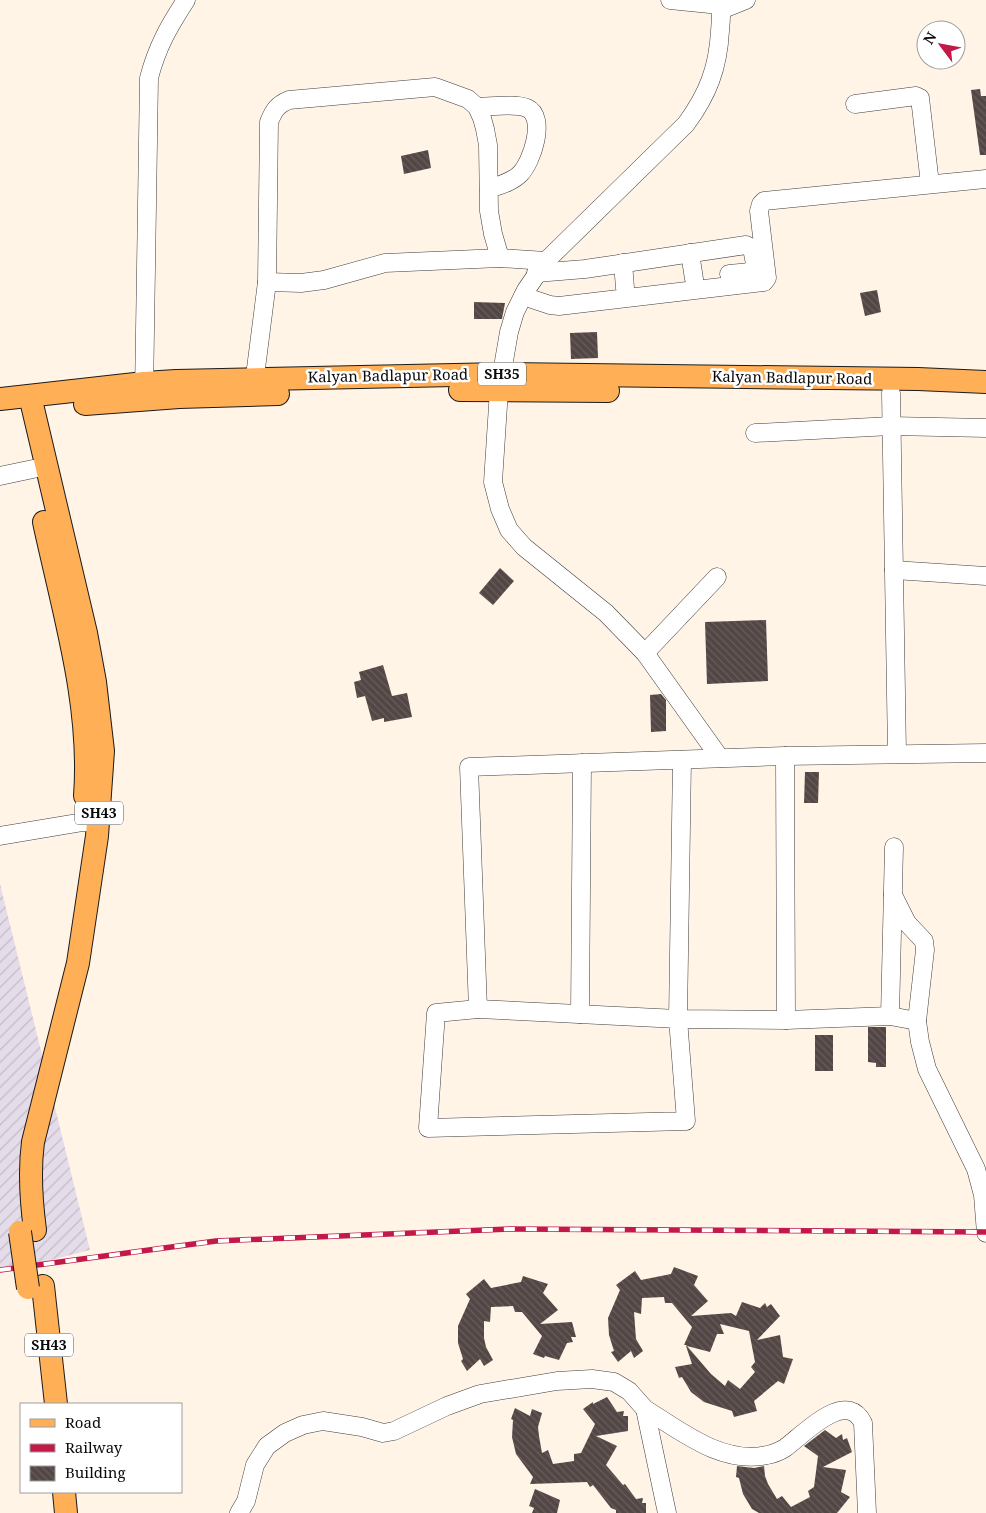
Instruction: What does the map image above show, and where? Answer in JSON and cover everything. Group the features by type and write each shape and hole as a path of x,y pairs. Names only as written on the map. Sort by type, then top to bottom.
{"main road":[{"name":"Kalyan Badlapur Road","path":"17,404 144,391 253,387 501,382 918,386 986,382"},
{"name":"Kalyan Badlapur Road","path":"501,382 891,393 918,386 986,396"},
{"name":"SH43","path":"17,404 33,469 78,684 86,752 90,823"},
{"name":"SH43","path":"17,404 86,633 95,682 103,751 63,960 15,1160 15,1185 27,1231 56,1403"},
{"name":"SH43","path":"35,1287 40,1403"},
{"path":"49,1493 51,1513"},
{"path":"64,1493 66,1513"}],"street":[{"path":"144,391 149,78 162,38 186,0"},
{"path":"670,0 720,5 746,0"},
{"path":"720,5 719,52 711,82 700,104 686,124 541,267 522,296 509,332 501,382 493,482 500,509 509,530 524,547 612,619 646,653 720,758"},
{"path":"253,387 266,282 269,122 273,111 279,104 289,100 435,87 468,98 477,107 482,118 488,145 491,221 500,258"},
{"path":"855,104 916,96 920,98 930,184"},
{"path":"477,107 520,106 533,112 536,118 537,128 528,163 512,180 489,189"},
{"path":"522,296 558,306 764,282 767,278 759,211 764,201 986,179"},
{"path":"266,282 301,283 324,280 385,263 500,258 541,267 622,263 746,245 752,248 755,264 751,272 592,292"},
{"path":"690,254 694,279"},
{"path":"622,263 625,288"},
{"path":"891,393 897,753"},
{"path":"755,433 891,426 986,428"},
{"path":"0,476 33,469"},
{"path":"894,570 986,576"},
{"path":"646,653 717,577"},
{"path":"478,1009 469,766 897,753 986,753"},
{"path":"784,756 786,1020"},
{"path":"682,760 678,1019 686,1121 428,1128 436,1013 478,1009 678,1019 786,1020 890,1016 917,1021"},
{"path":"580,1014 582,763"},
{"path":"0,836 90,823"},
{"path":"890,1016 894,847"},
{"path":"892,892 907,923 924,941 924,959 917,1021 920,1042 927,1068 976,1169 983,1195 986,1233"},
{"path":"239,1513 246,1501 255,1465 267,1446 285,1433 303,1425 323,1421 362,1427 383,1433 394,1431 447,1406 480,1394 557,1381 592,1378 614,1382 629,1391 645,1409 691,1437 723,1453 749,1457 768,1455 783,1449 822,1418 835,1412 850,1410 859,1415 863,1423 866,1513"},
{"path":"645,1409 667,1513"}],"shaded area":[{"path":"0,884 90,1250 0,1273"}],"building":[{"path":"980,89 981,96 986,96 986,155 980,155 971,90"},
{"path":"428,150 431,168 404,174 401,156"},
{"path":"877,290 881,312 865,316 860,293"},
{"path":"474,302 505,303 502,319 474,319"},
{"path":"597,332 598,358 571,359 570,333"},
{"path":"500,568 514,581 493,605 479,593"},
{"path":"766,620 768,681 707,684 705,622"},
{"path":"383,665 392,696 407,693 412,717 384,722 384,718 372,721 365,696 357,698 354,682 361,680 359,672"},
{"path":"661,694 666,700 666,731 651,732 650,695"},
{"path":"805,772 819,772 818,803 804,803"},
{"path":"868,1027 886,1027 886,1067 876,1067 876,1063 868,1062"},
{"path":"815,1035 833,1035 833,1071 815,1071"},
{"path":"674,1267 698,1276 694,1285 708,1301 691,1316 731,1313 736,1316 742,1302 760,1308 765,1303 767,1307 771,1304 780,1316 757,1340 780,1335 783,1357 793,1359 784,1384 778,1381 754,1401 757,1411 734,1417 732,1411 704,1402 691,1392 682,1377 679,1378 675,1367 692,1364 686,1346 687,1345 684,1345 692,1327 672,1303 665,1303 664,1297 642,1298 641,1314 634,1312 636,1339 643,1351 634,1358 631,1351 618,1362 611,1352 614,1351 609,1335 608,1318 620,1290 616,1285 635,1271 641,1280 671,1274","holes":["720,1324 749,1331 755,1362 751,1367 755,1372 740,1389 728,1380 725,1386 711,1374 687,1346 710,1352 717,1334 724,1334"]},
{"path":"523,1276 548,1284 543,1293 558,1310 540,1324 572,1322 576,1337 571,1337 573,1342 567,1343 559,1360 545,1356 544,1358 533,1354 542,1336 522,1312 515,1312 513,1306 491,1307 490,1322 484,1321 484,1338 486,1347 493,1360 484,1366 480,1359 467,1371 461,1361 463,1359 458,1343 458,1326 470,1299 466,1294 484,1279 491,1288 521,1282"},
{"path":"607,1397 617,1412 624,1411 623,1416 628,1416 628,1431 596,1436 617,1446 606,1465 623,1485 625,1484 636,1499 643,1498 642,1503 646,1503 646,1513 616,1513 616,1510 611,1508 593,1485 590,1487 587,1482 530,1484 533,1477 516,1454 512,1437 513,1420 511,1419 515,1408 530,1416 532,1409 542,1413 538,1427 542,1453 548,1450 553,1464 574,1461 574,1454 581,1453 595,1424 583,1409 593,1402 593,1404"},
{"path":"825,1430 836,1438 842,1434 843,1440 847,1438 852,1452 823,1467 846,1470 841,1492 850,1497 837,1513 759,1513 752,1509 743,1494 739,1478 736,1477 737,1466 754,1468 764,1466 768,1484 777,1499 782,1496 791,1507 810,1497 808,1491 814,1487 818,1456 804,1446"},
{"path":"535,1489 560,1500 557,1513 532,1513 534,1508 529,1506"}],"railway":[{"path":"0,1270 216,1241 510,1229 986,1232"}]}
